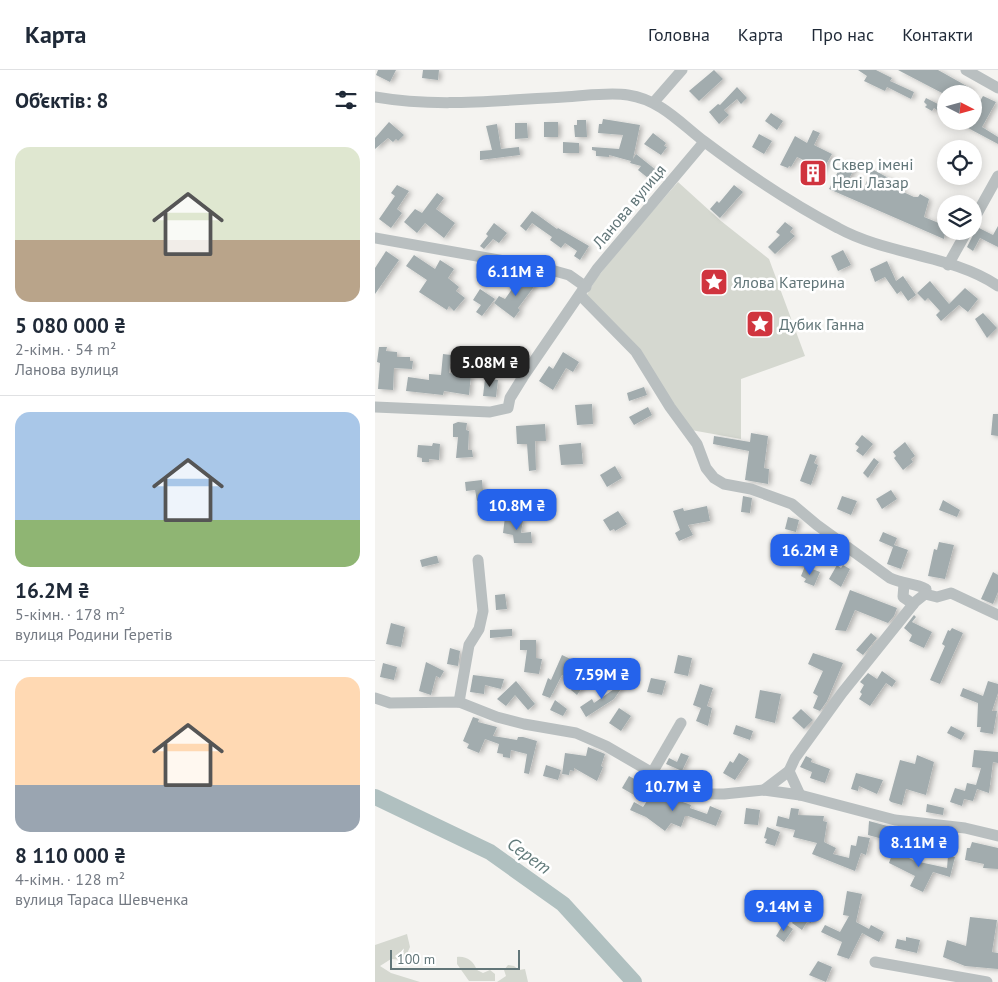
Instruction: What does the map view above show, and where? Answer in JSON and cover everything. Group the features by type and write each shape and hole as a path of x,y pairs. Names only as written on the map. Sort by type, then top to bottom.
{"street":[{"path":"654,102 682,70"},
{"path":"966,70 998,88"},
{"path":"375,96 423,103 627,95 654,102 704,142 839,229 873,243 979,276 998,286"},
{"name":"Ланова вулиця","path":"375,406 490,412 509,408 510,398 523,377 583,291 643,213 704,142"},
{"path":"982,205 998,176"},
{"path":"375,238 545,268 569,275 636,352 670,407 697,444 706,468 714,478 723,484 751,489 792,504 817,525 890,578 904,584 926,589 925,594 913,604 842,693 795,758 789,771 765,790"},
{"path":"948,265 962,240"},
{"path":"459,702 469,645 479,629 483,611 478,560"},
{"path":"904,584 903,597 913,604"},
{"path":"925,594 937,597 951,594 998,615"},
{"path":"375,698 390,703 459,702 497,717 575,733 606,746 652,773 686,789 705,794 765,790 800,795 895,820 965,828 998,836"},
{"path":"652,773 681,723"},
{"path":"789,771 800,795"},
{"path":"875,962 987,982"}],"shaded area":[{"path":"678,182 721,221 769,259 805,356 741,379 741,439 691,430 586,296 596,279 627,240"},
{"path":"407,934 410,947 404,960 391,959 380,966 391,973 420,982 375,982 375,945"},
{"path":"457,957 464,957 469,960 477,970 483,973 490,970 495,974 495,981 469,981 457,964"},
{"path":"508,965 514,966 519,970 525,969 528,982 497,982 506,976 504,970"}],"building":[{"path":"378,70 396,70 390,82 376,75"},
{"path":"423,70 439,70 438,80 422,78"},
{"path":"714,70 723,79 699,101 689,91"},
{"path":"858,70 876,70 892,78 890,81 914,92 911,99 887,87 885,91 864,81 867,76"},
{"path":"898,70 938,70 965,85 937,85 937,90"},
{"path":"737,87 747,98 741,104 737,99 724,110 729,115 719,124 709,112 718,104 720,105"},
{"path":"983,96 996,102 983,125"},
{"path":"926,98 937,104 937,110 934,108 932,111 925,107 927,105 924,102"},
{"path":"771,113 783,121 777,130 765,121"},
{"path":"603,119 640,125 633,159 636,154 656,170 648,178 638,170 641,166 630,163 631,161 609,155 609,157 596,156 596,151 592,150 592,147 619,149 623,135 598,133 599,124 602,124"},
{"path":"577,120 586,120 587,137 575,137 574,125 577,125"},
{"path":"389,122 404,135 398,141 396,139 393,142 388,138 375,149 375,138"},
{"path":"544,122 558,122 558,137 544,137"},
{"path":"515,123 527,123 528,138 515,139"},
{"path":"497,124 501,149 519,147 520,155 480,160 480,151 492,150 486,126"},
{"path":"983,128 998,137 998,144 972,130 983,130"},
{"path":"813,130 820,133 814,145 832,154 816,182 803,175 810,163 797,157 791,167 789,166 788,168 780,165 795,136 807,143"},
{"path":"653,133 666,143 664,146 667,147 661,155 644,144"},
{"path":"759,134 772,141 764,154 752,147"},
{"path":"563,142 579,143 579,153 563,153"},
{"path":"844,160 856,165 847,183 863,190 872,169 903,186 901,191 914,197 918,197 920,194 929,199 924,217 937,222 937,236 829,189"},
{"path":"397,185 409,191 397,209 402,213 391,228 379,219 395,196 391,193"},
{"path":"734,185 743,192 720,218 710,209 717,201 719,203"},
{"path":"437,193 444,198 436,209 455,223 444,238 425,223 417,233 404,222 415,209 422,213"},
{"path":"532,211 557,229 589,246 580,260 574,256 577,251 565,243 561,248 550,240 552,237 532,223 526,231 520,226"},
{"path":"785,222 793,228 790,232 795,236 775,254 768,247 780,235 776,232"},
{"path":"494,223 507,233 499,243 493,239 484,249 480,246 488,236 486,234"},
{"path":"998,226 998,247 982,239 982,230 993,235"},
{"path":"970,240 979,240 973,251 967,247"},
{"path":"843,250 851,265 838,271 831,256"},
{"path":"386,251 399,260 375,294 375,268"},
{"path":"414,255 435,269 440,260 454,269 448,278 459,287 456,291 465,298 454,311 449,306 447,310 419,292 427,280 406,266"},
{"path":"887,261 896,281 903,276 916,295 908,301 901,291 897,294 885,277 875,282 870,269"},
{"path":"522,275 536,284 518,308 520,310 514,318 494,303 499,296 505,299"},
{"path":"930,281 949,304 965,288 978,299 968,312 959,305 941,321 936,315 940,311 928,298 925,301 917,293"},
{"path":"480,289 495,299 482,316 476,312 481,305 473,300"},
{"path":"983,313 997,328 987,338 975,319"},
{"path":"379,347 387,347 386,351 397,352 397,357 410,357 410,361 413,361 412,369 394,368 393,390 378,389 380,363 377,362"},
{"path":"563,352 579,362 573,372 566,368 553,390 539,381 549,366 553,369"},
{"path":"443,354 451,355 449,373 471,375 469,395 444,391 443,395 406,391 408,377 429,380 429,374 441,375"},
{"path":"473,356 516,362 516,370 479,364 478,369 472,368"},
{"path":"485,379 498,380 496,397 483,396"},
{"path":"644,387 647,395 629,401 627,393"},
{"path":"592,404 593,424 577,425 575,405"},
{"path":"648,407 652,415 634,425 629,417"},
{"path":"993,414 998,414 998,436 991,435"},
{"path":"458,422 467,423 466,430 469,431 468,450 472,450 473,457 456,458 458,437 453,437 453,424"},
{"path":"545,424 546,441 535,441 536,470 529,471 527,444 517,444 516,426"},
{"path":"751,433 768,436 764,468 769,469 768,484 745,480 749,451 713,444 714,436 750,442"},
{"path":"862,435 873,444 863,456 856,451 859,447 855,444"},
{"path":"905,442 915,456 911,459 913,462 903,470 894,458 896,456 893,452"},
{"path":"433,443 440,444 439,460 429,459 429,462 422,462 422,458 417,457 418,445 432,446"},
{"path":"581,443 583,464 561,465 559,445"},
{"path":"810,454 817,456 814,463 818,465 811,485 800,481"},
{"path":"874,458 879,462 868,478 863,473"},
{"path":"615,466 622,478 607,487 600,475"},
{"path":"482,480 484,500 477,501 475,490 466,491 465,482"},
{"path":"891,490 897,499 882,509 876,499"},
{"path":"743,496 752,498 750,513 741,512"},
{"path":"842,496 857,501 851,515 837,509"},
{"path":"943,500 960,510 957,517 939,510"},
{"path":"707,506 710,521 688,525 693,535 679,541 675,533 680,530 673,511 683,508 684,511"},
{"path":"618,511 627,524 615,531 614,529 610,531 603,520"},
{"path":"505,517 523,520 521,533 531,532 532,543 514,543 513,535 503,533"},
{"path":"788,517 799,520 796,532 785,529"},
{"path":"883,532 897,538 894,545 908,550 901,569 887,564 893,547 879,541"},
{"path":"802,534 823,538 834,547 829,552 811,538 803,566 795,563"},
{"path":"939,542 954,545 945,579 928,576 934,549 937,550"},
{"path":"437,556 439,563 422,567 420,560"},
{"path":"837,565 841,568 843,565 850,569 841,587 829,579"},
{"path":"805,566 820,572 814,586 804,582 806,579 801,576"},
{"path":"993,572 998,575 998,592 993,604 981,599"},
{"path":"850,590 897,608 894,616 888,623 855,610 846,631 835,630"},
{"path":"505,594 507,609 496,610 495,595"},
{"path":"914,615 916,617 912,622 932,632 924,648 909,641 912,635 904,628"},
{"path":"391,623 405,627 401,647 386,644"},
{"path":"952,628 963,633 940,684 930,680 945,646 942,644 948,630 950,631"},
{"path":"512,629 512,636 490,638 490,630"},
{"path":"871,633 877,638 863,655 856,650"},
{"path":"520,640 536,640 536,658 542,659 539,674 524,672 527,650 520,650"},
{"path":"450,648 460,651 458,666 447,664"},
{"path":"813,653 843,663 827,701 820,711 813,708 818,696 813,693 823,671 808,664"},
{"path":"562,655 577,662 575,668 589,678 577,695 571,690 576,682 562,675 550,698 542,695 548,678 551,680"},
{"path":"678,655 692,658 688,676 674,673"},
{"path":"426,662 444,671 440,678 436,676 431,695 419,691"},
{"path":"383,663 397,667 394,680 380,677"},
{"path":"882,671 896,681 892,687 886,683 870,706 859,699 864,685 860,682 868,673 877,679"},
{"path":"473,675 504,679 501,689 485,685 484,694 470,692"},
{"path":"618,678 624,682 627,680 614,699 586,717 580,707 592,699 594,703 617,687 613,685"},
{"path":"651,678 666,681 662,695 647,692"},
{"path":"516,681 535,704 528,710 515,695 506,706 497,699"},
{"path":"988,681 998,684 998,693 992,711 997,711 993,734 980,732 981,727 977,727 978,703 960,696 963,688 983,696"},
{"path":"700,684 713,688 707,706 712,708 708,726 696,721 701,708 693,705"},
{"path":"760,690 781,694 775,723 755,718"},
{"path":"555,700 567,709 563,716 550,710"},
{"path":"619,708 631,716 621,731 609,723"},
{"path":"801,709 813,720 804,729 792,718"},
{"path":"473,717 479,719 478,722 497,727 493,736 517,740 518,737 523,737 537,741 529,774 524,773 527,754 511,750 510,758 503,757 503,754 497,753 499,744 485,739 479,753 467,748 469,744 463,741"},
{"path":"736,725 753,731 750,740 733,734"},
{"path":"951,726 965,733 961,740 947,733"},
{"path":"588,747 605,754 601,766 603,767 597,781 574,768 574,771 570,770 569,775 562,774 565,753 586,756"},
{"path":"974,750 998,752 998,763 993,762 989,793 977,789 973,801 964,799 962,806 950,802 955,788 965,791 967,783 976,785 981,768 972,767"},
{"path":"681,753 689,756 682,771 666,764 669,758 677,762"},
{"path":"739,753 749,759 735,780 723,773 730,761 733,763"},
{"path":"917,755 934,762 926,795 906,789 902,805 891,802 889,800 900,760 915,764"},
{"path":"806,756 812,759 811,762 830,769 825,783 810,778 812,772 800,767"},
{"path":"546,765 561,770 558,780 543,776"},
{"path":"856,773 883,780 877,794 859,786 858,791 851,789"},
{"path":"629,776 640,782 634,795 622,788"},
{"path":"655,789 676,803 677,800 691,805 690,808 707,814 710,806 722,811 716,826 685,816 681,827 671,823 665,831 646,817 630,810 634,802 643,807"},
{"path":"927,804 944,808 943,815 926,812"},
{"path":"746,808 760,810 758,825 744,824"},
{"path":"791,808 799,809 798,815 824,816 823,821 827,822 824,842 836,848 833,854 849,858 851,845 856,846 858,836 870,838 866,855 861,853 855,871 812,854 817,843 793,837 795,830 776,826 778,816 789,819"},
{"path":"869,821 898,829 894,842 868,835"},
{"path":"767,827 780,832 775,846 765,843 767,839 764,838"},
{"path":"898,838 904,840 899,853 915,861 947,868 948,856 955,857 950,877 933,872 923,892 910,886 915,876 889,863"},
{"path":"972,842 998,848 998,869 983,868 984,864 965,860 967,848 970,848"},
{"path":"847,891 862,894 856,922 869,929 871,925 884,932 879,942 862,933 849,959 837,955 842,942 821,932 825,925 840,932 849,916 843,915"},
{"path":"806,900 820,909 811,923 807,922 802,930 792,923"},
{"path":"970,917 997,920 992,952 998,953 998,969 965,966 943,957 947,940 966,946"},
{"path":"784,923 793,929 784,942 776,936"},
{"path":"906,937 920,940 917,953 895,948 897,939 906,941"},
{"path":"818,961 832,967 826,982 809,975"}],"waterway":[{"name":"Серет","path":"375,797 490,852 563,904 634,982"}],"place":[{"name":"Сквер імені Нелі Лазар","path":"813,173"},
{"name":"Ялова Катерина","path":"714,282"},
{"name":"Дубик Ганна","path":"760,324"}]}
